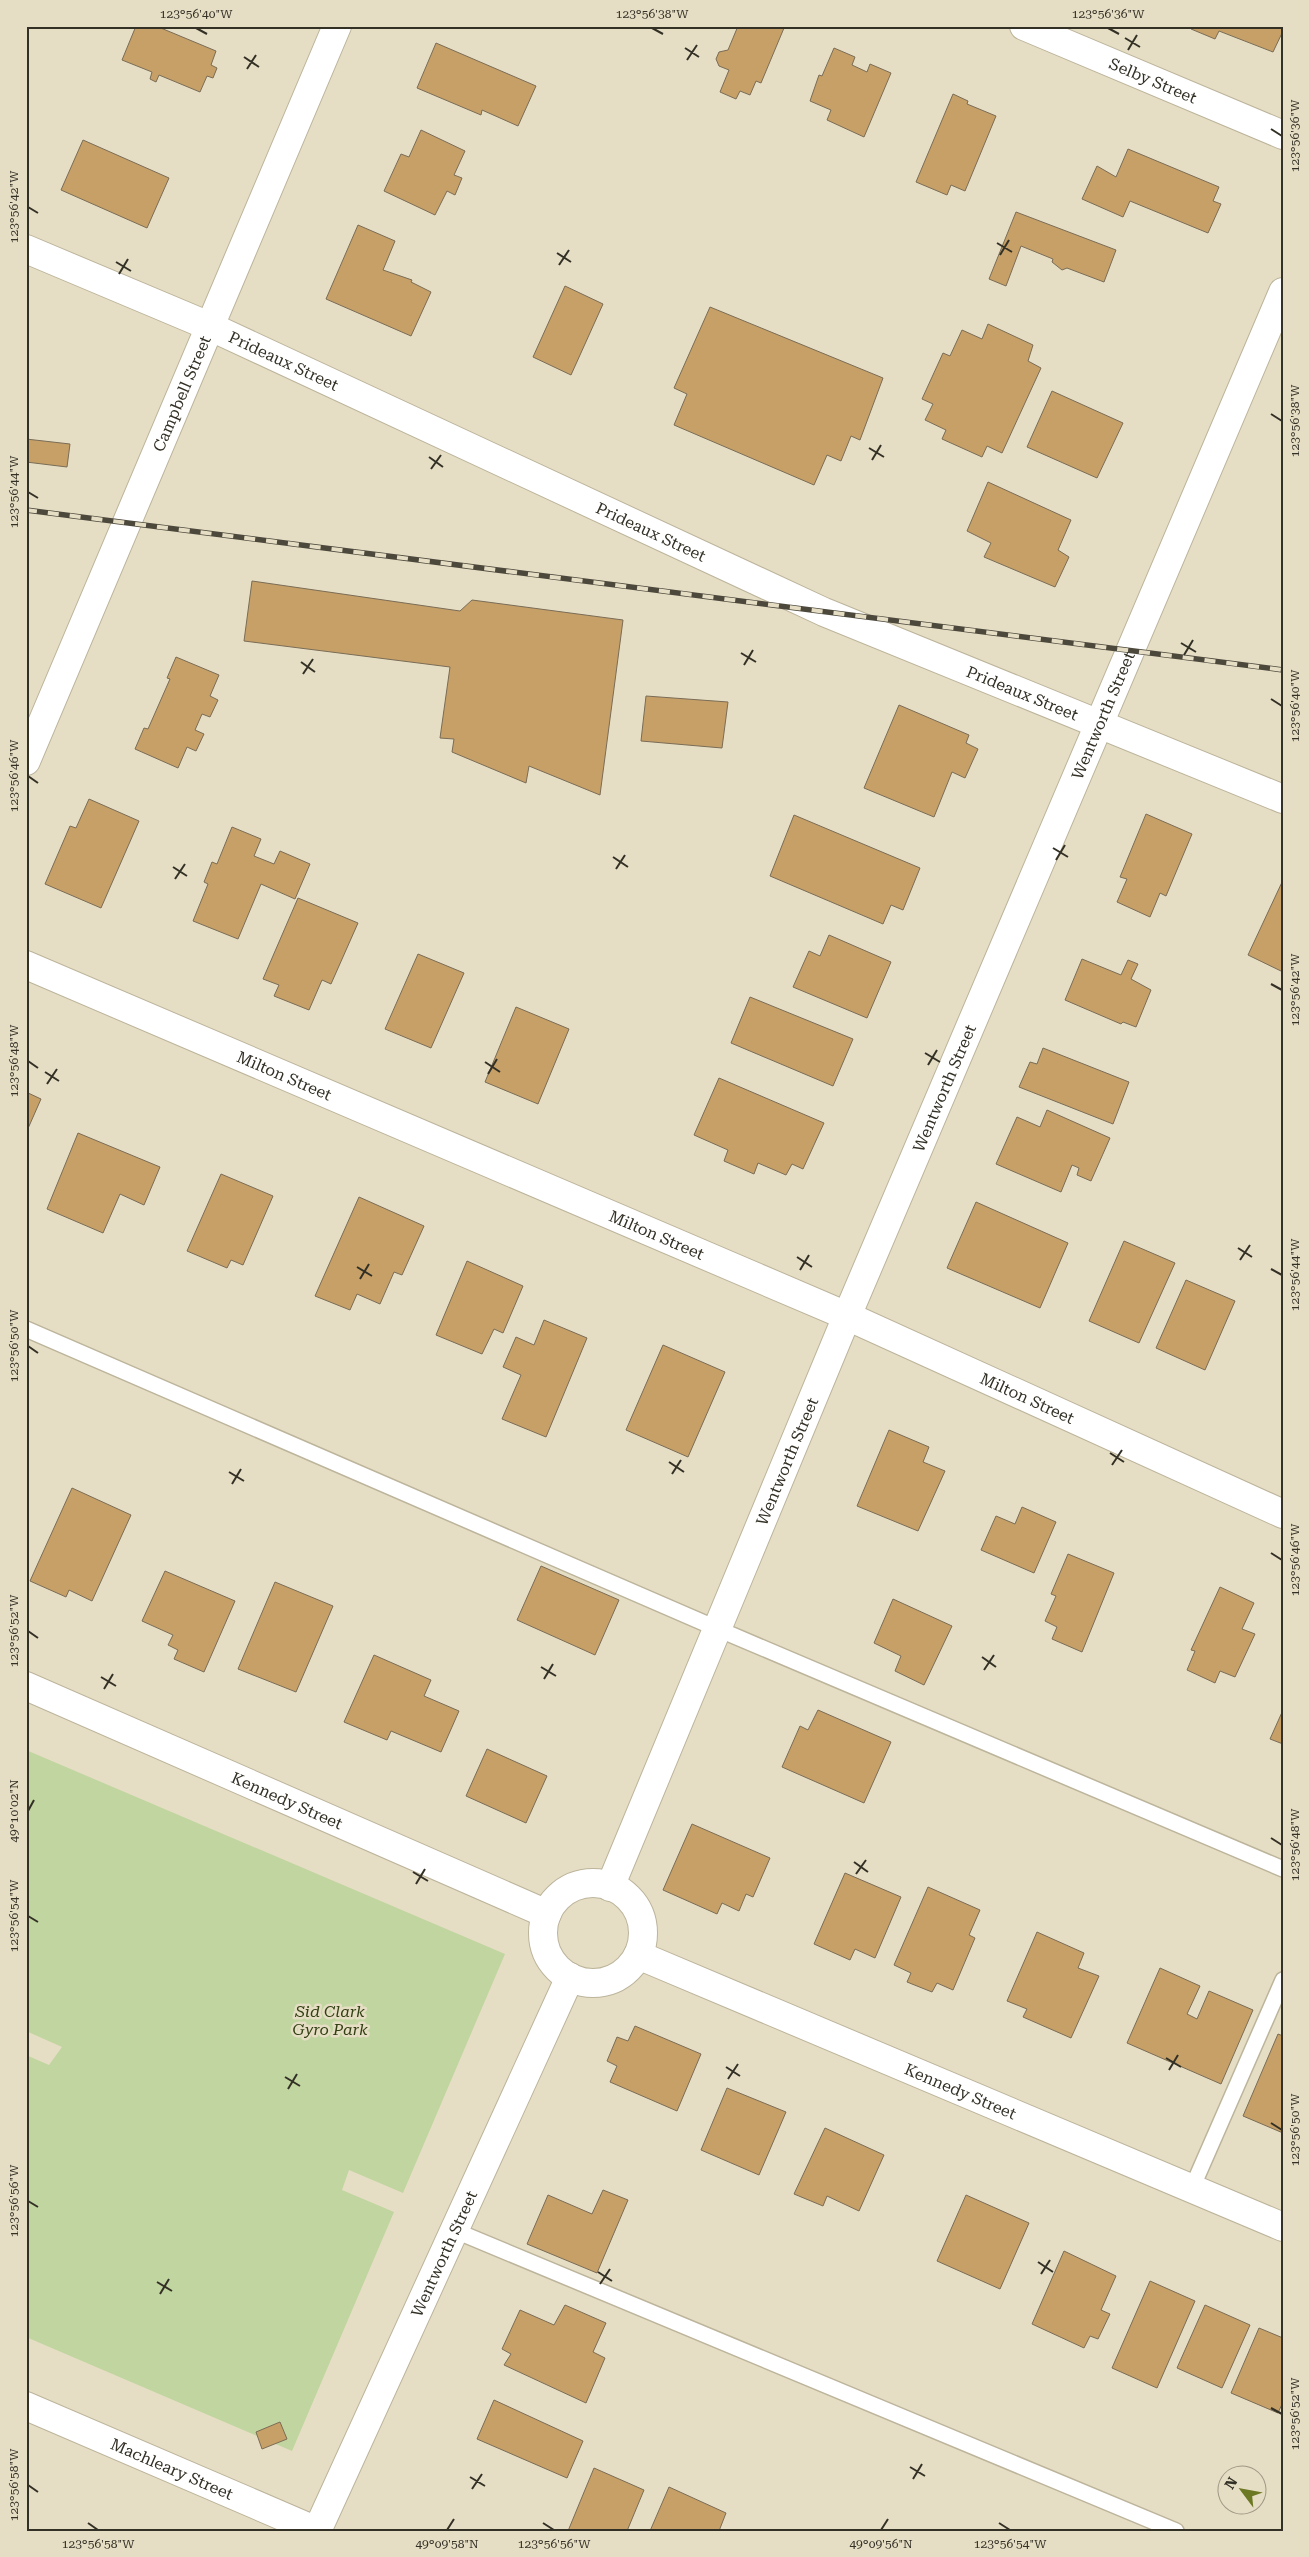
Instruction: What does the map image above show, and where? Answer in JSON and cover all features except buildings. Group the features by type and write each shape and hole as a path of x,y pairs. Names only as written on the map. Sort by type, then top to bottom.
{"street":[{"name":"Campbell Street","path":"26,761 129,523 209,326 337,26"},
{"name":"Selby Street","path":"1024,26 1283,135"},
{"name":"Prideaux Street","path":"26,249 209,326 824,612 1283,800"},
{"name":"Wentworth Street","path":"610,1887 847,1316 1283,292"},
{"name":"Milton Street","path":"26,965 847,1316 1283,1514"},
{"name":"Kennedy Street","path":"26,1686 547,1914"},
{"path":"598,1883 610,1887 628,1897 638,1911 643,1927 642,1943 638,1955 626,1971 612,1980 596,1983 580,1982 553,1964 546,1949 543,1933 547,1914 554,1902 566,1891 582,1884 598,1883"},
{"name":"Kennedy Street","path":"638,1955 1283,2227"},
{"name":"Wentworth Street","path":"317,2531 456,2231 570,1977"},
{"name":"Machleary Street","path":"26,2406 317,2531"}],"lane":[{"path":"26,1329 718,1629 1283,1869"},
{"path":"1192,2188 1283,1980"},
{"path":"456,2231 1176,2531"}],"green space":[{"name":"Sid Clark Gyro Park","path":"26,1750 505,1954 403,2193 349,2170 342,2190 394,2212 292,2451 26,2337 26,2055 49,2065 62,2047 26,2031"}],"railway":[{"path":"26,510 1283,670"}]}
